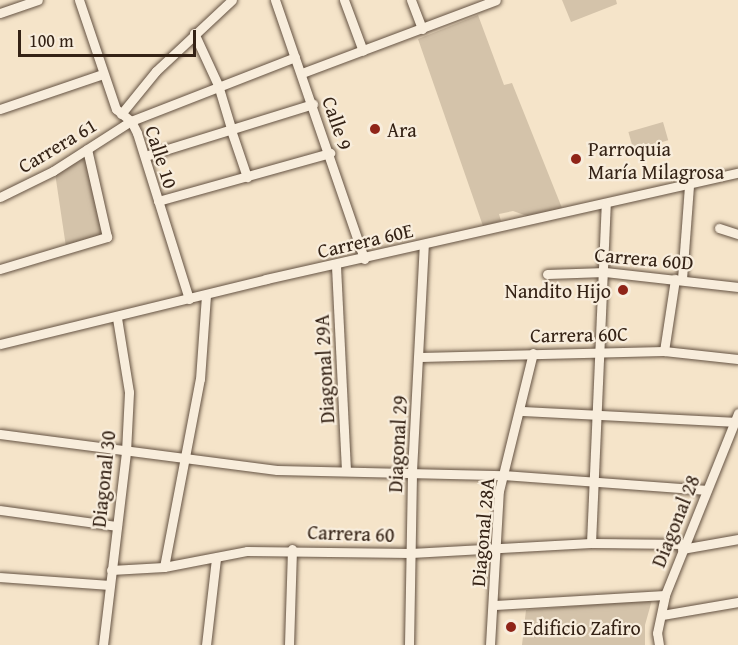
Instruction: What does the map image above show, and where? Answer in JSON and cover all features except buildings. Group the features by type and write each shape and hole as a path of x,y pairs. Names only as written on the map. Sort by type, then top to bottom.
{"street":[{"path":"0,13 38,0"},
{"name":"Calle 10","path":"79,0 116,109 131,121 145,156 189,299"},
{"name":"Carrera 61","path":"122,114 194,33 232,0"},
{"name":"Calle 9","path":"275,0 330,153 364,259"},
{"path":"344,0 363,51"},
{"path":"411,0 422,29"},
{"path":"302,73 422,29 478,3 496,0"},
{"path":"194,33 218,85 247,177"},
{"name":"Carrera 61","path":"0,197 53,171 131,121 218,85 295,57"},
{"path":"0,109 103,74"},
{"path":"145,156 313,104"},
{"path":"0,269 107,237 87,148"},
{"path":"158,201 330,153"},
{"name":"Carrera 60E","path":"0,344 424,244 606,206 738,173"},
{"path":"664,351 679,279 689,185"},
{"path":"591,543 605,272 606,206"},
{"path":"719,228 738,234"},
{"name":"Diagonal 29","path":"409,645 412,471 420,357 424,244"},
{"name":"Diagonal 29A","path":"336,266 346,469"},
{"name":"Carrera 60D","path":"547,274 605,272 738,287"},
{"path":"164,567 200,379 206,296"},
{"name":"Diagonal 30","path":"103,645 126,452 129,392 117,318"},
{"name":"Carrera 60C","path":"420,357 664,351 738,359"},
{"name":"Diagonal 28A","path":"490,645 495,605 495,549 504,475 522,411 533,353"},
{"path":"522,411 596,416 737,420"},
{"name":"Diagonal 28","path":"659,645 665,595 706,490 737,420"},
{"path":"0,434 277,470 346,469 504,475 706,490"},
{"path":"0,510 117,526"},
{"name":"Carrera 60","path":"111,570 164,567 216,558 229,553 292,549 411,553 591,543 683,546 738,539"},
{"path":"292,549 289,645 298,645"},
{"path":"206,645 216,558"},
{"path":"0,577 109,585"},
{"path":"495,605 665,595"},
{"path":"662,615 738,602"}],"shaded area":[{"path":"562,0 616,0 617,4 571,22"},
{"path":"478,15 504,85 512,83 562,208 530,217 513,211 499,214 501,221 483,226 418,39"},
{"path":"663,122 668,140 634,150 628,132"},
{"path":"87,153 104,235 66,247 55,173 79,161"},
{"path":"652,600 645,625 645,645 522,645 526,610"}],"place":[{"name":"Ara","path":"375,129"},
{"name":"Parroquia María Milagrosa","path":"576,159"},
{"name":"Nandito Hijo","path":"623,290"},
{"name":"Edificio Zafiro","path":"511,627"}]}
